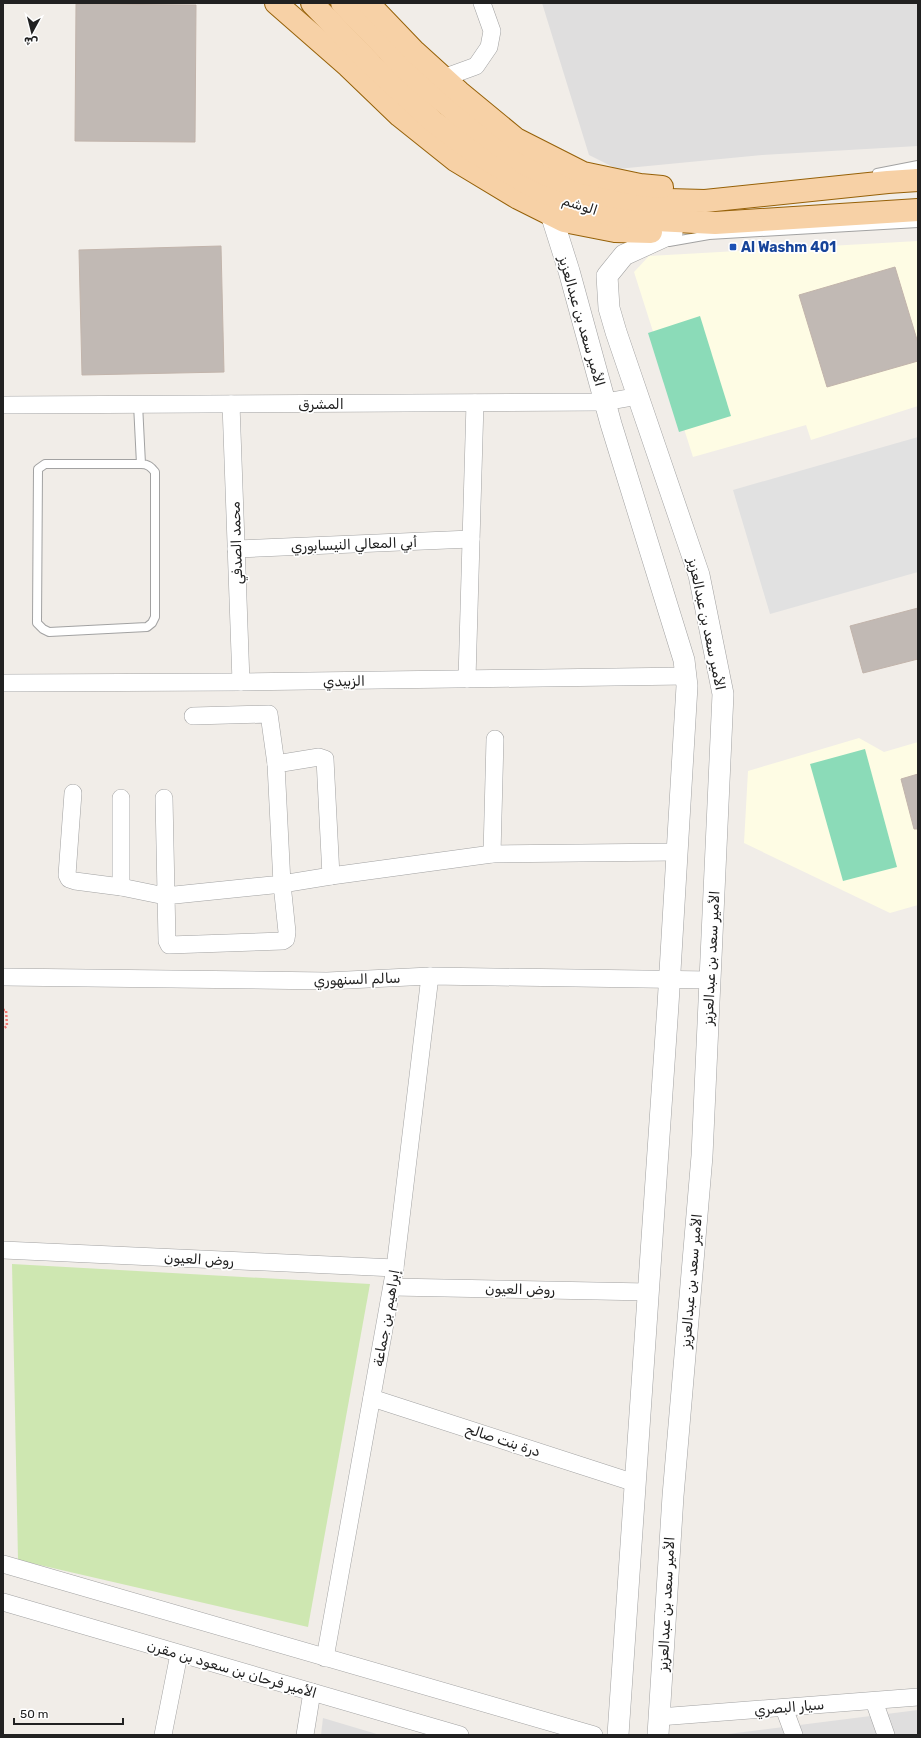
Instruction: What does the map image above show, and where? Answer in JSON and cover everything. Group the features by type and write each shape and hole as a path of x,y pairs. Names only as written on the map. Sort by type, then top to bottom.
{"main road":[{"path":"276,3 348,66 400,116 455,160 518,198 564,221 615,231 672,233 715,223"},
{"name":"الوشم","path":"312,3 372,65 435,123 476,153 539,190 574,204 609,214 656,220 715,223 861,214 913,219"},
{"name":"الوشم","path":"342,3 414,77 462,117 523,163 549,176 603,195 631,199 705,201 761,194 918,180"},
{"path":"368,3 415,52 443,78 516,139 583,173 640,185 761,194"}],"street":[{"path":"443,78 476,66 489,47 492,32 482,3"},
{"name":"الأمير سعد بن عبدالعزيز","path":"551,214 569,271 605,402 684,660 687,686 669,978 618,1735"},
{"name":"الأمير سعد بن عبدالعزيز","path":"659,1726 672,1496 702,1156 723,694 699,575 609,308 607,276 624,255 672,233"},
{"name":"المشرق","path":"3,405 605,402 638,396"},
{"path":"467,679 475,403"},
{"name":"محمد الصدفي","path":"231,404 241,682"},
{"name":"أبي المعالي النيسابوري","path":"236,549 471,539"},
{"name":"الزبيدي","path":"3,683 241,682 686,676"},
{"path":"164,798 165,896 167,941 170,946 283,941 286,939 287,932 282,884 276,764 269,714 193,716"},
{"path":"492,854 495,739"},
{"path":"276,764 319,757 325,759 332,876"},
{"path":"73,793 67,875 69,879 165,896 282,884 492,854 677,852"},
{"path":"121,798 121,887"},
{"name":"سالم السنهوري","path":"3,977 327,981 430,976 669,978 710,980"},
{"name":"إبراهيم بن جماعة","path":"325,1658 395,1268 430,976"},
{"name":"روض العيون","path":"3,1250 395,1268"},
{"name":"روض العيون","path":"392,1287 648,1292"},
{"name":"درة بنت صالح","path":"372,1398 635,1483"},
{"path":"3,1564 594,1735"},
{"name":"الأمير فرحان بن سعود بن مقرن","path":"3,1602 460,1735"},
{"path":"163,1735 180,1654"},
{"path":"305,1735 312,1692"},
{"name":"سيار البصري","path":"659,1726 784,1708 918,1697"},
{"path":"874,1701 886,1735"},
{"path":"784,1708 794,1735"}],"lane":[{"path":"761,194 918,165"},
{"path":"641,248 709,235 913,219"},
{"path":"138,404 141,464"},
{"path":"45,464 141,464 152,467 155,472 155,617 152,623 147,627 49,632 43,629 37,623 38,469 45,464"}],"path":[{"path":"3,1010 6,1010 7,1026 3,1029"}],"shaded area":[{"path":"542,3 918,3 918,146 762,155 617,169 589,155"},
{"path":"918,241 918,406 811,440 806,425 693,457 634,272 649,256"},
{"path":"918,437 918,572 770,614 733,490"},
{"path":"859,738 884,752 918,742 918,905 890,913 744,843 748,771"},
{"path":"918,1710 918,1735 720,1735"},
{"path":"323,1718 380,1735 321,1735"}],"green space":[{"path":"700,316 731,416 679,432 648,333"},
{"path":"865,749 897,867 843,881 810,764"},
{"path":"12,1264 370,1284 308,1627 18,1560"}],"building":[{"path":"76,4 196,5 195,142 75,141"},
{"path":"221,246 224,372 82,375 79,250"},
{"path":"895,267 918,343 918,361 827,387 799,295"},
{"path":"918,608 918,659 863,673 850,626"},
{"path":"918,774 918,829 914,829 901,779"}],"place":[{"name":"Al Washm 401","path":"733,247"}]}
